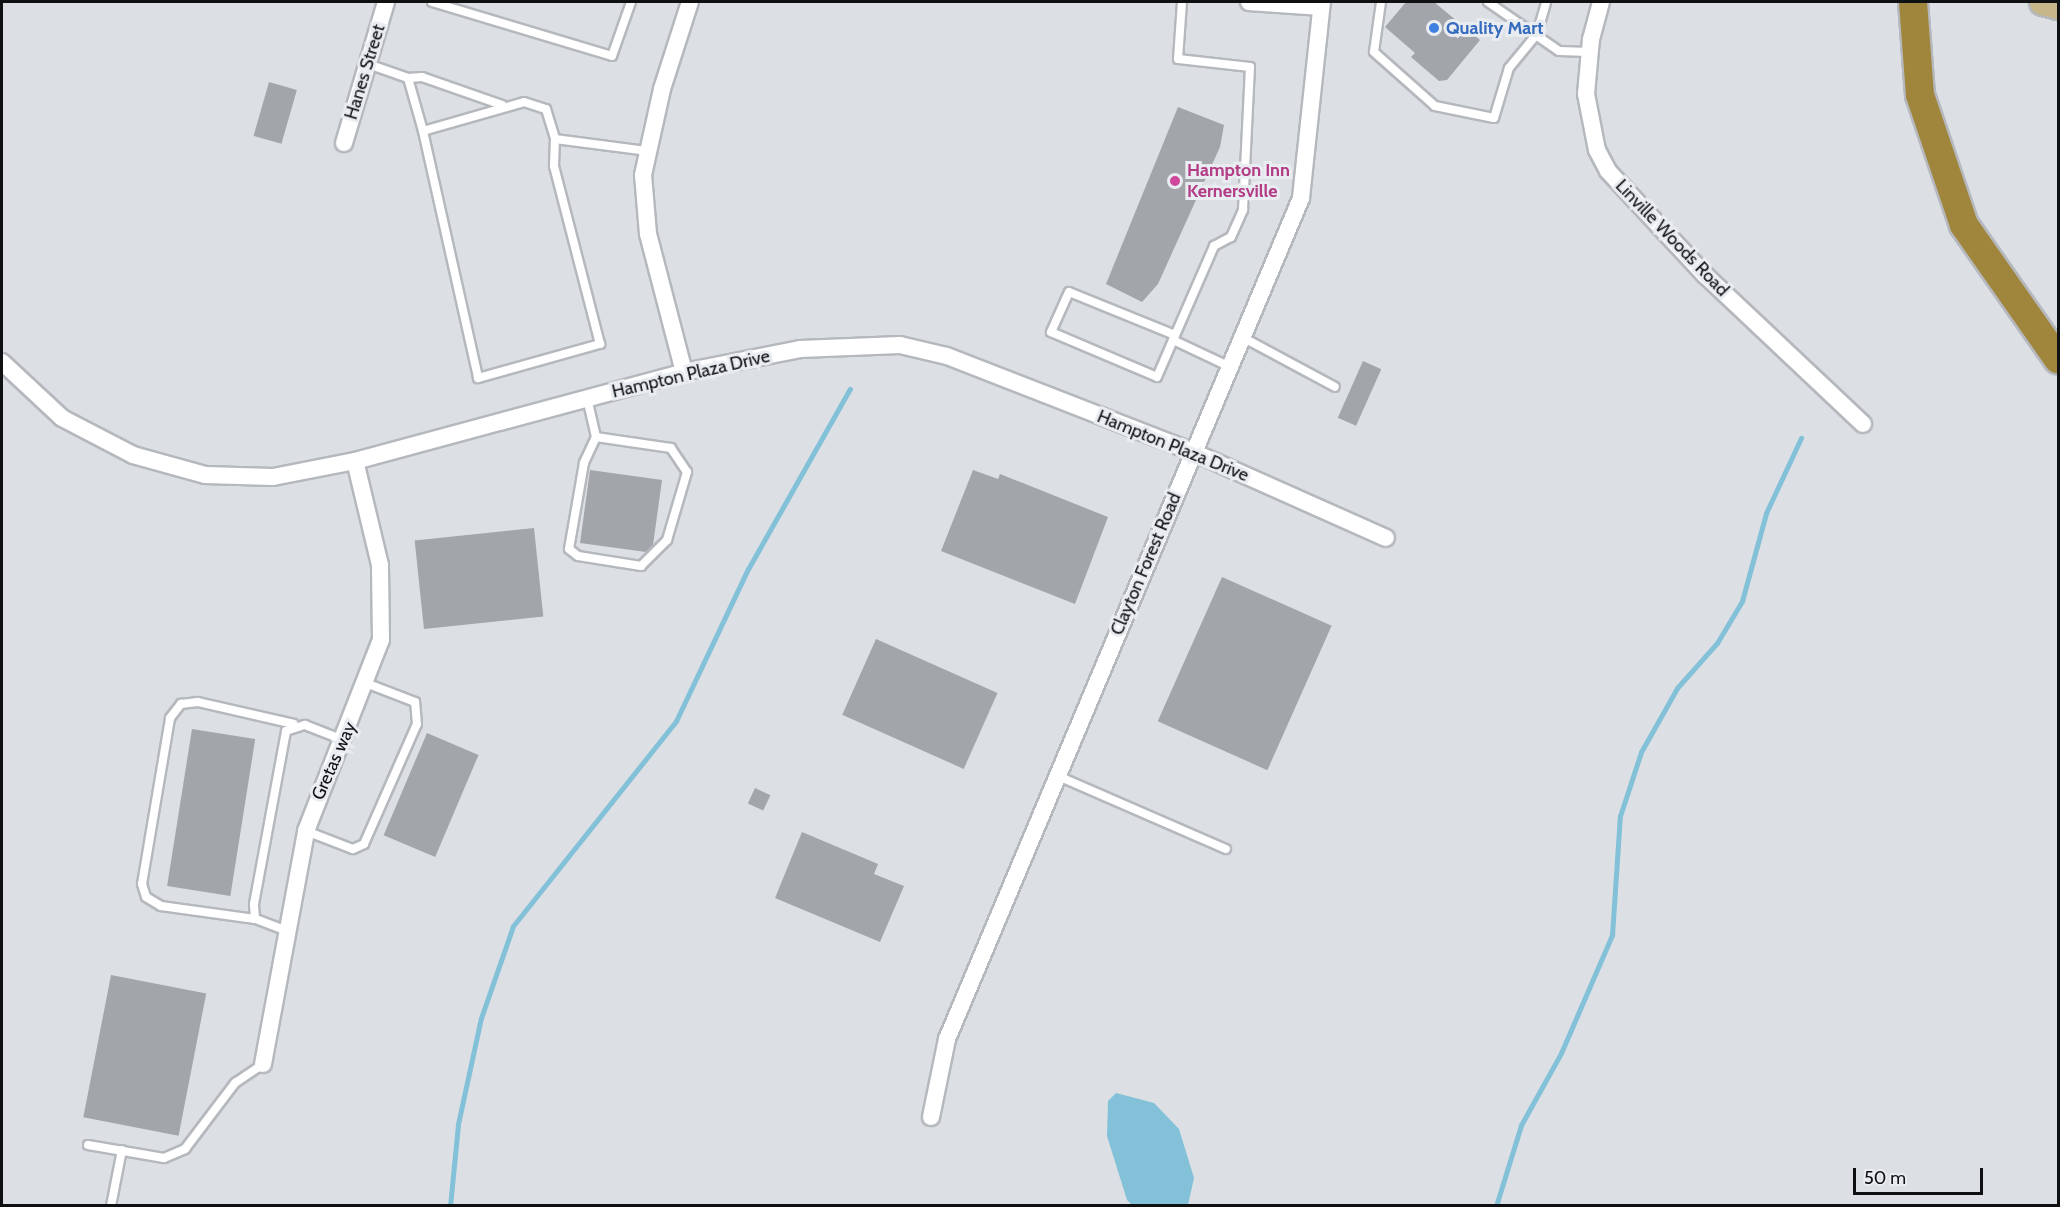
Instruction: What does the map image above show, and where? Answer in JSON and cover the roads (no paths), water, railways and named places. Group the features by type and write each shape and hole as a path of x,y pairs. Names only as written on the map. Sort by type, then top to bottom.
{"highway":[{"path":"1913,2 1920,95 1964,225 2058,359"}],"main road":[{"path":"2043,2 2058,6"}],"street":[{"name":"Hanes Street","path":"344,143 386,2"},
{"path":"684,372 648,234 643,175 690,2"},
{"path":"1249,2 1321,4"},
{"name":"Linville Woods Road","path":"1601,2 1589,52 1591,126 1608,171 1705,275 1863,424"},
{"name":"Clayton Forest Road","path":"931,1116 947,1039 1301,198 1321,4"},
{"name":"Hampton Plaza Drive","path":"2,362 62,418 171,468 273,477 355,461 684,372 800,349 900,345 947,356 1193,452 1386,538"},
{"name":"Gretas way","path":"263,1064 306,831 368,684 381,640 383,605 380,565 355,461"}],"lane":[{"path":"432,2 612,56 631,2"},
{"path":"1182,2 1178,59 1250,67 1250,104 1243,210 1232,237 1214,246 1174,338 1157,377 1051,332 1069,292 1174,338 1230,367"},
{"path":"1381,2 1374,52 1435,106 1494,118 1509,68 1537,34 1546,2"},
{"path":"1488,2 1559,51 1589,52"},
{"path":"368,64 408,78 422,77 502,105"},
{"path":"408,78 423,131 478,378 600,344 554,166 555,139 546,109 524,102 502,105 423,131"},
{"path":"555,139 648,151"},
{"path":"1244,338 1335,387"},
{"path":"587,399 596,437 584,463 569,549 578,556 641,566 667,540 687,472 671,448 596,437"},
{"path":"306,831 353,849 364,844 417,724 415,702 368,684"},
{"path":"287,930 255,919 161,906 146,897 142,884 170,718 182,704 198,702 320,728 343,740"},
{"path":"255,919 275,785 286,730 294,724"},
{"path":"1058,776 1226,849"},
{"path":"88,1145 164,1158 185,1149 235,1083 263,1064"},
{"path":"111,1206 122,1150"}],"water":[{"path":"1116,1093 1154,1103 1179,1129 1194,1178 1188,1205 1132,1205 1127,1200 1107,1136 1108,1101"}],"waterway":[{"path":"450,1206 458,1124 481,1018 513,926 676,721 748,569 850,389"},
{"path":"1496,1206 1521,1125 1561,1053 1612,935 1620,816 1641,752 1677,688 1717,643 1742,601 1766,513 1801,438"}],"place":[{"name":"Quality Mart","path":"1434,28"},
{"name":"Hampton Inn Kernersville","path":"1175,181"}]}
